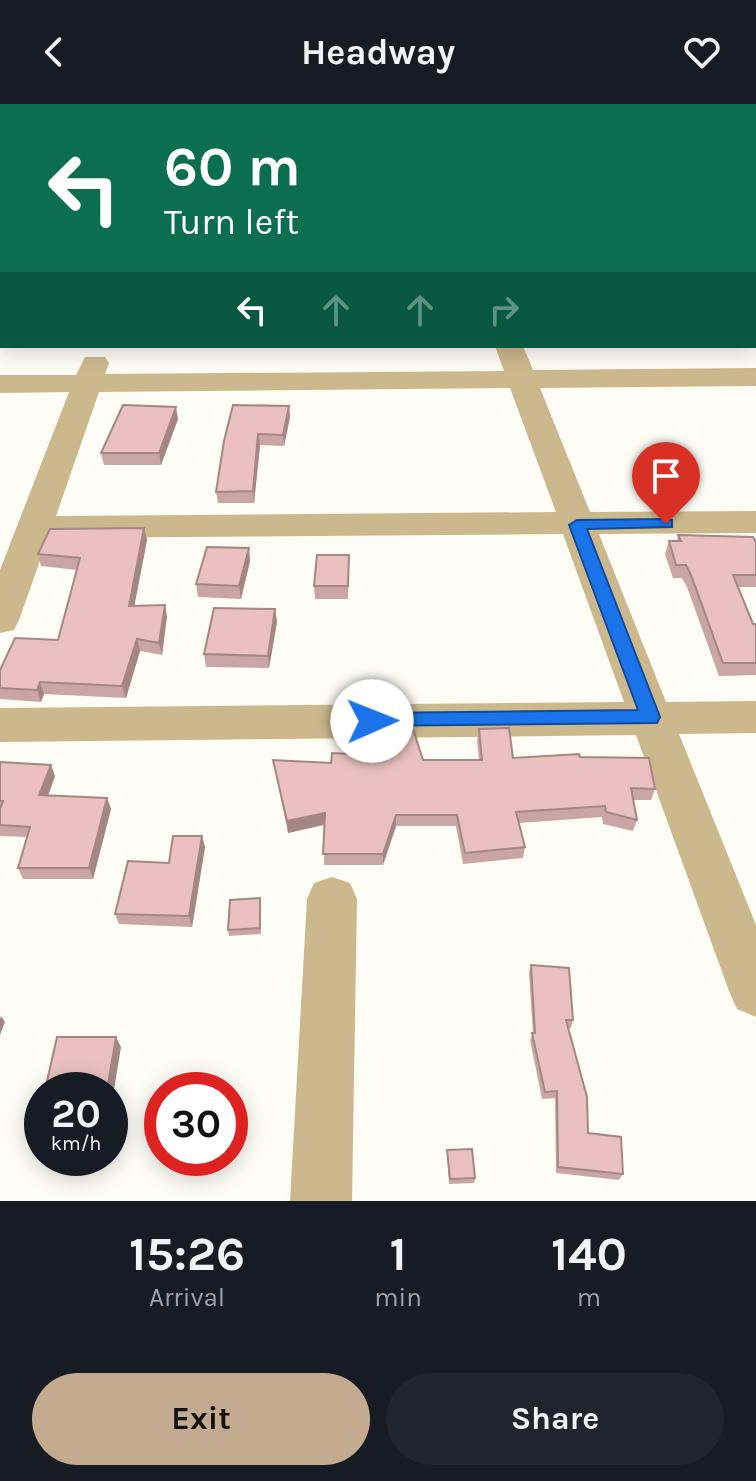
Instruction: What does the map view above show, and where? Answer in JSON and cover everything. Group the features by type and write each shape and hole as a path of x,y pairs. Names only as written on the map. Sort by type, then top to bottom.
{"street":[{"path":"0,384 91,373 516,362 756,360"},
{"path":"516,362 756,377"},
{"path":"516,362 756,991"},
{"path":"0,364 91,373"},
{"path":"0,620 91,373"},
{"path":"34,527 756,522"},
{"path":"0,725 756,717"},
{"path":"321,1201 332,899"}],"building":[{"path":"123,405 176,407 159,453 101,453"},
{"path":"233,405 289,406 283,435 258,434 253,491 216,492 224,441"},
{"path":"144,528 129,606 165,605 159,643 137,639 122,686 40,682 37,690 0,688 0,670 15,638 58,640 80,558 38,554 50,529"},
{"path":"678,535 753,537 756,542 756,575 733,575 753,624 756,624 756,663 723,663 691,575 686,565 676,565 669,541 681,541"},
{"path":"207,547 249,548 239,586 196,584"},
{"path":"317,555 349,555 348,586 314,586"},
{"path":"214,608 275,609 268,656 204,654"},
{"path":"509,728 513,758 579,754 580,757 649,758 655,789 631,788 637,820 606,812 605,806 516,812 525,847 465,853 457,815 396,815 383,854 323,854 325,813 287,821 273,760 331,763 332,753 389,756 375,733 413,729 423,760 482,760 479,729"},
{"path":"0,762 51,765 39,795 107,798 89,868 18,868 30,827 0,825 3,801 0,801"},
{"path":"173,836 202,836 189,916 115,914 128,861 169,863"},
{"path":"260,898 260,928 228,930 230,900"},
{"path":"531,965 569,968 573,1020 566,1020 587,1097 588,1133 621,1137 623,1174 558,1167 557,1091 545,1092 532,1033 535,1033"},
{"path":"57,1037 116,1037 110,1072 49,1072"},
{"path":"472,1149 475,1178 450,1179 447,1150"}],"route":[{"path":"372,721 651,717 577,525 666,524"}]}
